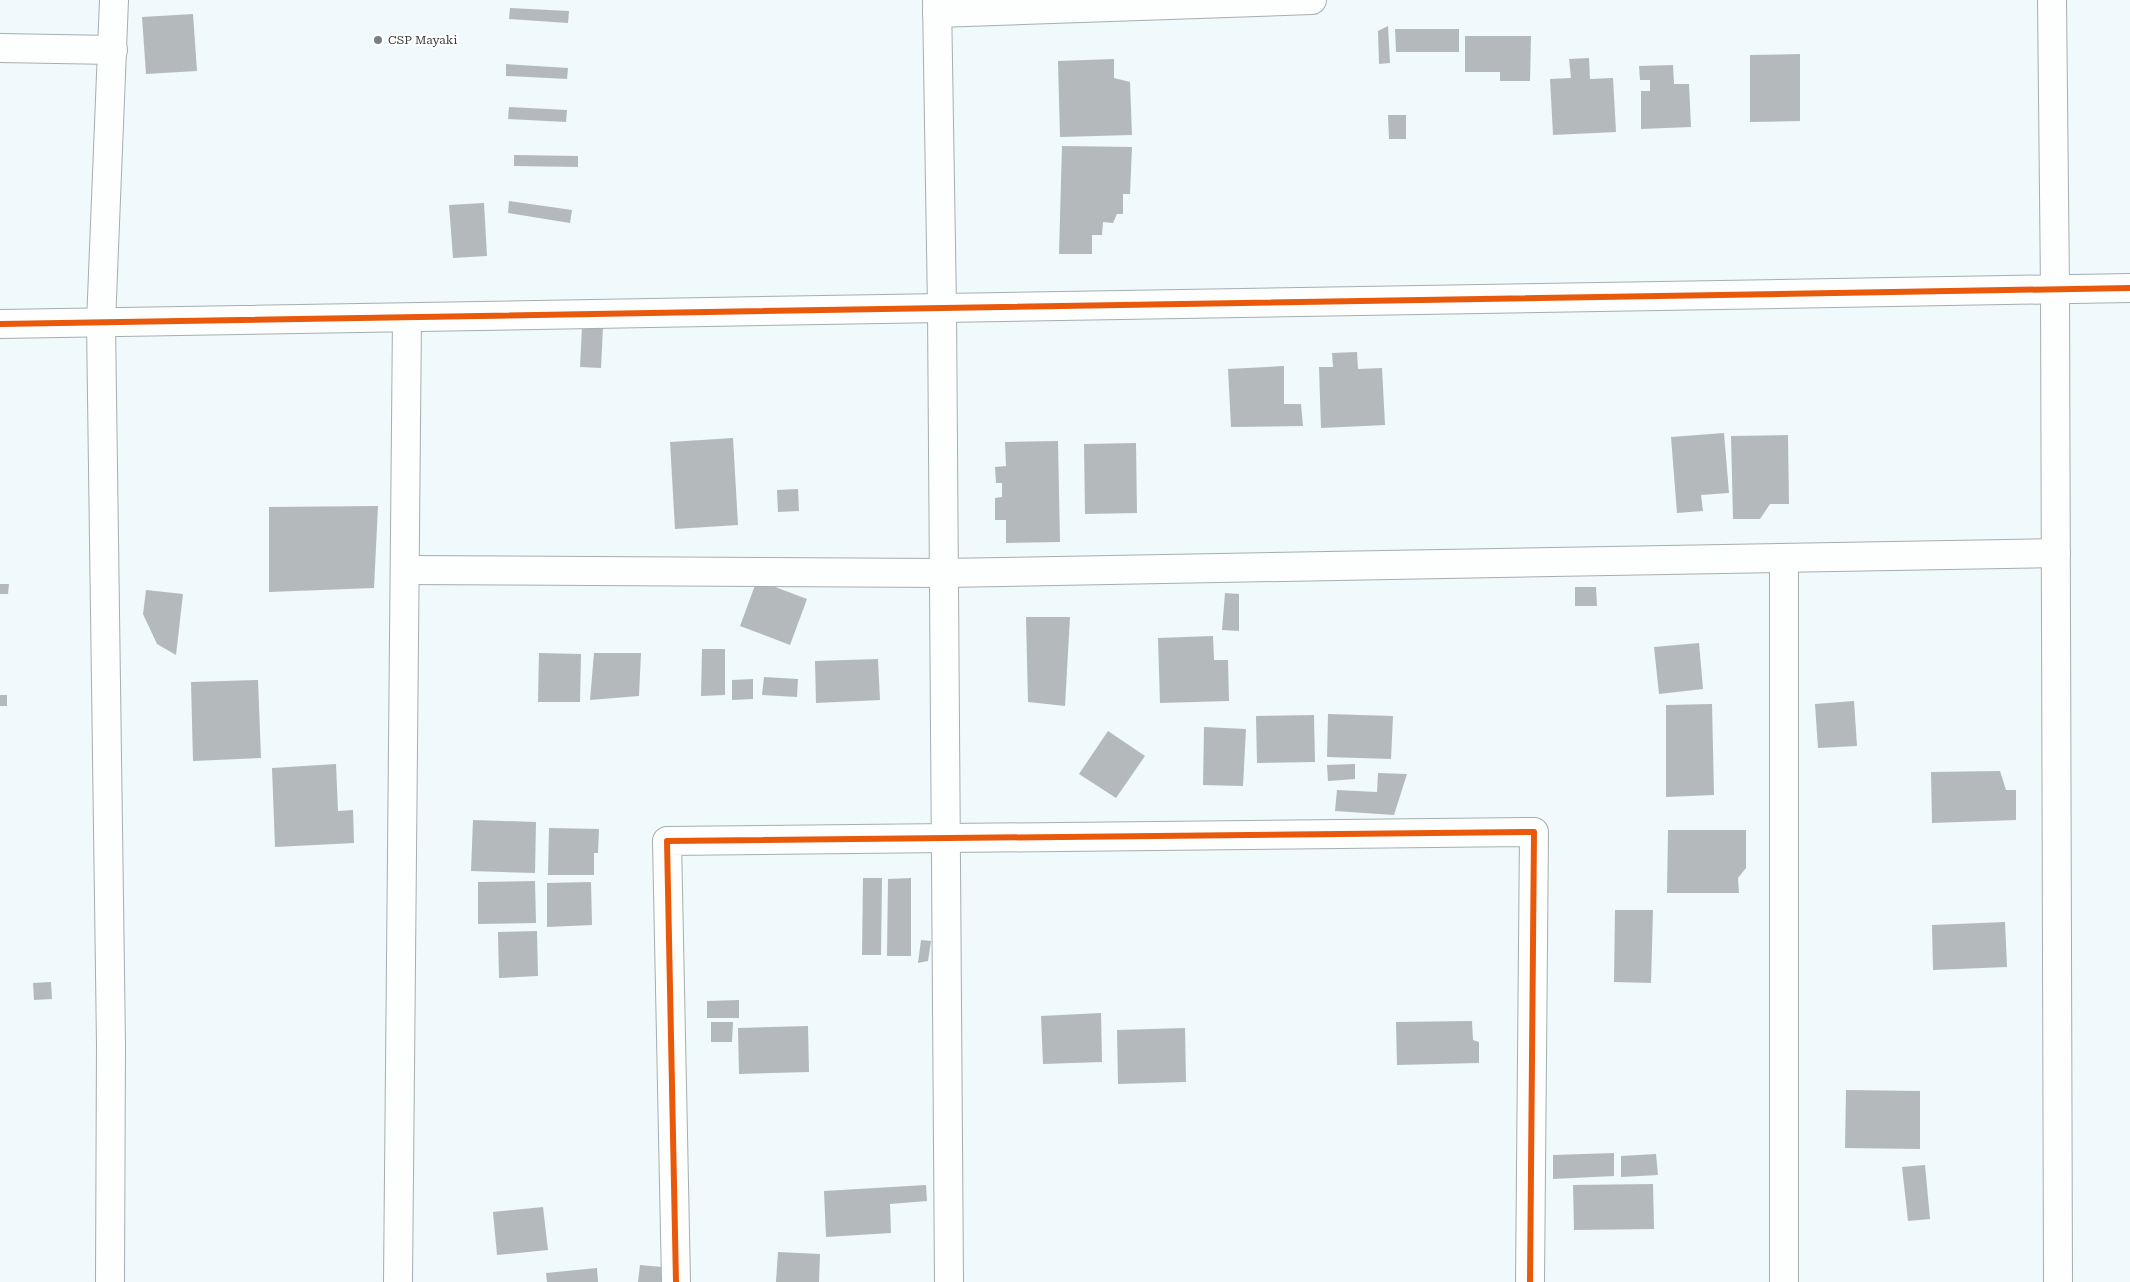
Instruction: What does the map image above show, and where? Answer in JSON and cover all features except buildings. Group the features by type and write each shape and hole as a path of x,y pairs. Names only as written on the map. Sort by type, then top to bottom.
{"street":[{"path":"110,1282 111,1045 101,323 114,0"},
{"path":"949,1282 942,308 937,7 1312,0"},
{"path":"2052,0 2055,289 2058,1282"},
{"path":"0,48 113,50"},
{"path":"0,324 2130,288"},
{"path":"398,1282 407,318"},
{"path":"404,570 943,573 2056,553"},
{"path":"1784,558 1784,1282"},
{"path":"676,1282 667,841 1534,832 1530,1282"}],"cycle path":[{"path":"0,324 2130,288"},
{"path":"676,1282 667,841 1534,832 1530,1282"}],"place":[{"name":"CSP Mayaki","path":"378,40"}]}
